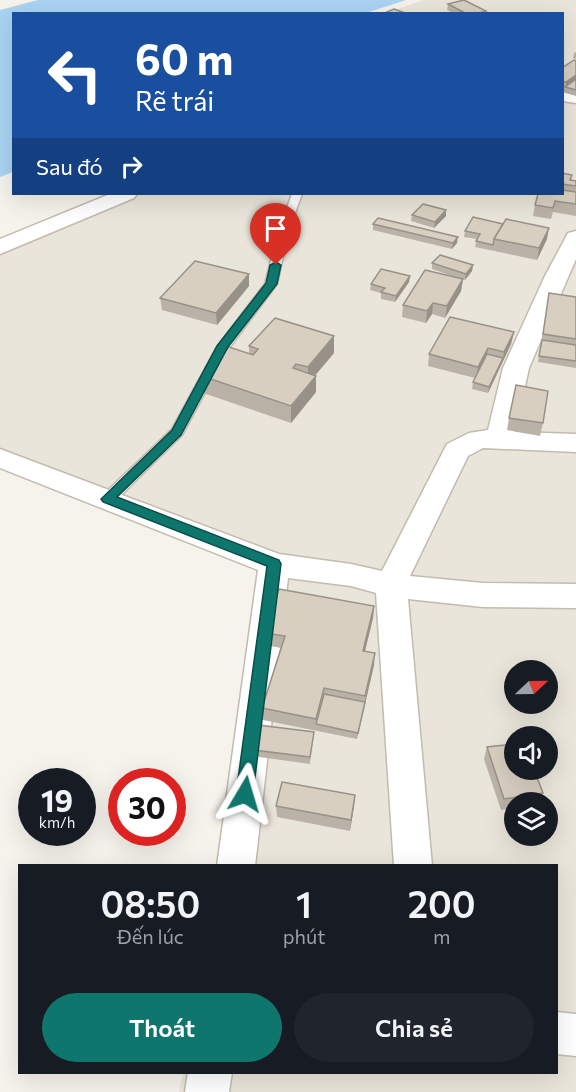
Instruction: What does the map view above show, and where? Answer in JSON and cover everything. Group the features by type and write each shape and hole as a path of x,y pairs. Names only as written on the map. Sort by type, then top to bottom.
{"street":[{"path":"0,247 124,195"},
{"path":"499,440 516,368 556,276 576,238"},
{"path":"413,864 391,585 457,450 479,439 576,443"},
{"path":"0,458 274,564 297,569 351,574 391,585 442,594 520,598 576,596"},
{"path":"236,864 274,564"},
{"path":"558,1033 576,1035"},
{"path":"207,1092 210,1074"}],"lane":[{"path":"108,499 177,432 223,346 271,284 284,228 297,195"}],"shaded area":[{"path":"424,0 576,0 576,1092 179,1092 183,1074 558,1074 558,864 224,864 281,571 0,461 0,249 129,195 564,195 564,12 389,12"}],"water":[{"path":"38,0 406,0 369,12 12,12 12,172 0,177 0,10"}],"building":[{"path":"464,0 486,11 463,12 448,4"},
{"path":"394,9 402,12 387,12"},
{"path":"576,61 576,75 566,82 564,82 564,67"},
{"path":"576,79 576,90 565,87"},
{"path":"564,173 572,175 570,180 576,181 576,186 564,184"},
{"path":"564,190 576,192 576,204 555,201 553,208 535,205 538,195 564,195"},
{"path":"423,204 446,210 435,222 412,215"},
{"path":"473,217 503,224 493,245 476,241 480,234 465,231"},
{"path":"378,218 458,237 453,243 373,224"},
{"path":"506,219 549,228 539,248 494,239"},
{"path":"440,255 473,265 466,274 432,263"},
{"path":"195,261 249,274 216,313 160,298"},
{"path":"381,269 410,276 396,296 381,292 385,288 371,284"},
{"path":"425,270 463,279 447,306 433,303 427,311 403,305"},
{"path":"549,293 576,297 576,339 543,334"},
{"path":"450,317 514,332 504,352 488,348 478,367 429,354"},
{"path":"275,318 334,336 308,367 296,364 293,368 316,376 291,406 202,376 229,347 253,355 258,349 249,346"},
{"path":"542,340 576,345 576,361 539,356"},
{"path":"487,354 503,358 489,387 473,382"},
{"path":"516,385 548,391 543,423 509,418"},
{"path":"279,589 374,606 363,651 375,653 365,696 324,688 316,719 262,708 285,636 265,633"},
{"path":"324,694 365,702 358,733 316,724"},
{"path":"258,725 314,732 310,757 253,750"},
{"path":"504,745 504,780 538,780 543,792 504,792 504,799 487,747"},
{"path":"282,782 355,795 351,820 276,806"}],"route":[{"path":"245,794 274,564 223,546 108,499 177,432 223,346 271,284 276,265"}]}
